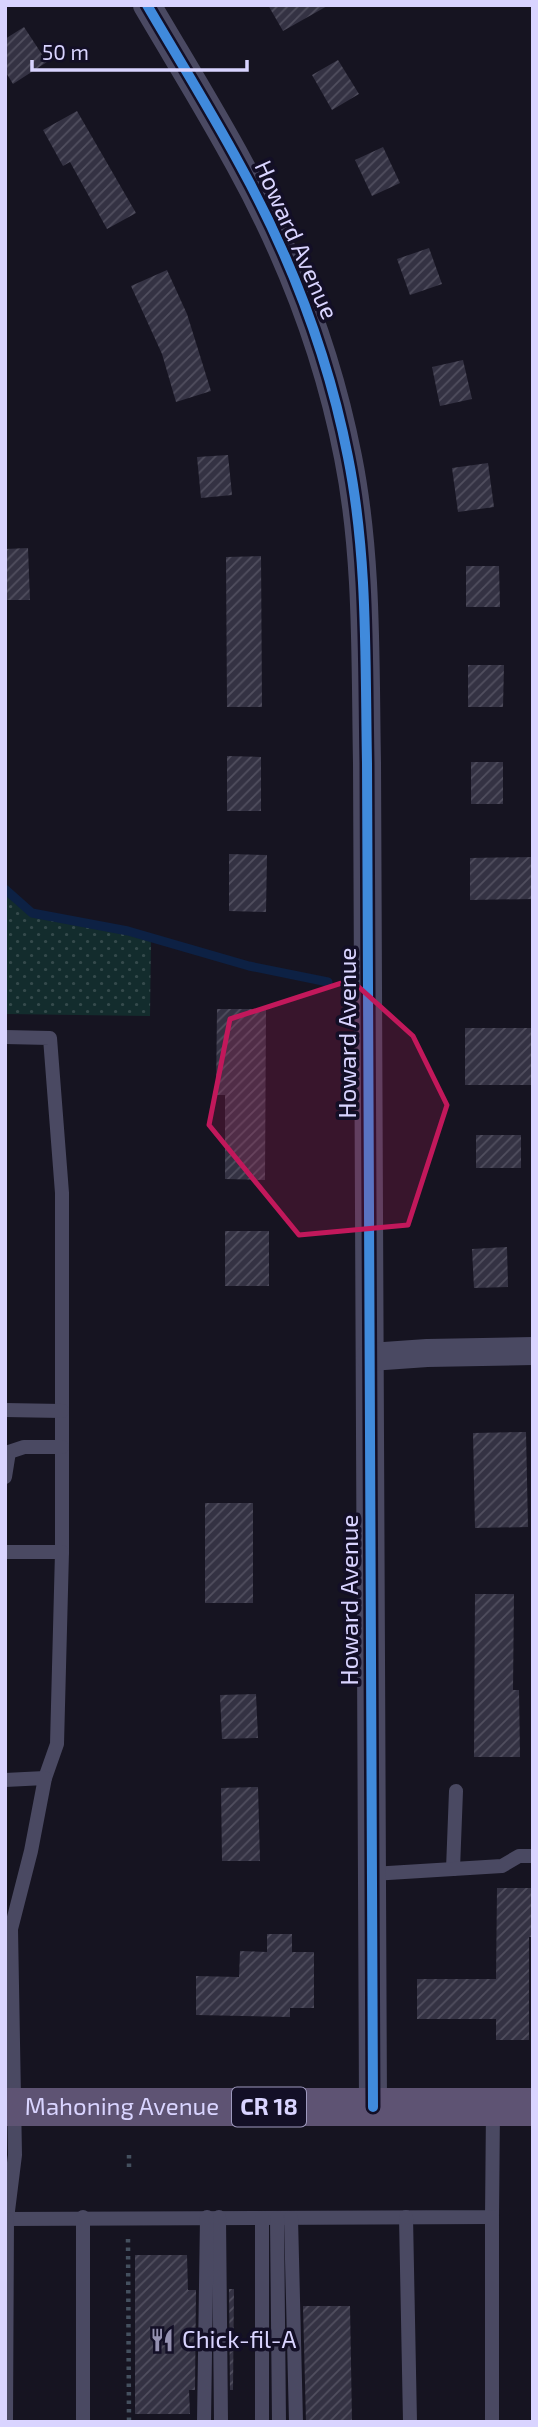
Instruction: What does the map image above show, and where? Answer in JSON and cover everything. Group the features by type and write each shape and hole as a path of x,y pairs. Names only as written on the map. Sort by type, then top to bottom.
{"main road":[{"name":"Mahoning Avenue","path":"9,2107 533,2107"}],"street":[{"name":"Howard Avenue","path":"147,5 241,166 288,262 321,352 348,456 363,568 367,749 373,2107"},
{"path":"370,1357 533,1351"}],"lane":[{"path":"5,1037 50,1038 62,1193 62,1552 57,1744 45,1778 31,1851 8,1929 9,2107 15,2155 7,2219 6,2422"},
{"path":"5,1410 62,1410"},
{"path":"5,1476 9,1452 24,1447 62,1447"},
{"path":"5,1552 62,1552"},
{"path":"5,1780 45,1778"},
{"path":"453,1869 456,1791"},
{"path":"372,1874 502,1866 519,1856 533,1856"},
{"path":"492,2422 493,2107"},
{"path":"83,2217 83,2422"},
{"path":"204,2422 213,2217"},
{"path":"213,2217 222,2422"},
{"path":"406,2217 410,2422"},
{"path":"7,2219 492,2217"},
{"path":"262,2218 262,2422"},
{"path":"279,2422 284,2218"},
{"path":"284,2218 296,2422"}],"path":[{"path":"129,2155 129,2171"},
{"path":"128,2235 129,2422"}],"highlighted area":[{"path":"351,980 413,1036 447,1105 408,1225 299,1235 209,1125 230,1019"}],"green space":[{"path":"5,889 32,913 128,931 151,938 150,1016 5,1014"}],"building":[{"path":"268,5 329,5 283,31"},
{"path":"24,27 47,62 13,84 5,71 5,39"},
{"path":"338,60 359,94 332,110 312,75"},
{"path":"77,111 136,213 107,229 70,162 63,166 43,130"},
{"path":"383,147 400,183 372,196 355,160"},
{"path":"429,248 442,284 410,295 397,259"},
{"path":"167,270 187,314 211,391 176,402 162,354 131,286"},
{"path":"463,360 472,399 440,406 432,367"},
{"path":"228,455 232,495 201,498 197,457"},
{"path":"488,463 494,507 458,512 452,468"},
{"path":"28,548 30,600 5,600 5,549"},
{"path":"261,556 262,707 227,707 226,557"},
{"path":"466,566 499,566 500,607 466,607"},
{"path":"468,665 504,665 503,707 468,707"},
{"path":"227,756 261,757 261,811 227,811"},
{"path":"471,762 503,762 503,804 471,804"},
{"path":"229,854 267,855 266,912 229,911"},
{"path":"533,857 533,899 470,900 470,858"},
{"path":"217,1009 266,1009 265,1180 225,1179 225,1095 216,1095"},
{"path":"465,1028 533,1028 533,1085 465,1085"},
{"path":"476,1135 521,1135 521,1168 476,1168"},
{"path":"225,1231 269,1231 269,1286 225,1286"},
{"path":"507,1247 508,1287 474,1288 472,1249"},
{"path":"526,1432 528,1527 475,1528 473,1433"},
{"path":"205,1503 253,1503 253,1603 205,1603"},
{"path":"475,1594 514,1594 513,1690 519,1690 520,1757 474,1757"},
{"path":"256,1694 258,1738 222,1739 220,1695"},
{"path":"258,1787 260,1861 222,1861 221,1788"},
{"path":"497,1888 533,1888 533,1937 529,1937 529,2040 496,2040 496,2019 417,2019 417,1979 496,1979"},
{"path":"267,1934 292,1934 292,1952 314,1952 314,2008 290,2008 290,2017 196,2015 196,1976 239,1977 240,1951 267,1952"},
{"name":"Chick-fil-A","path":"135,2255 187,2255 188,2290 196,2290 195,2390 189,2390 190,2414 135,2414"},
{"path":"229,2289 234,2289 233,2390 230,2390"},
{"path":"303,2306 350,2306 352,2422 306,2422"}],"waterway":[{"path":"5,889 32,913 128,931 249,966 328,982"}],"cycle path":[{"path":"147,5 240,165 291,270 318,344 340,419 359,533 364,609 367,763 373,2107"}],"place":[{"name":"Chick-fil-A","path":"162,2340"}]}
